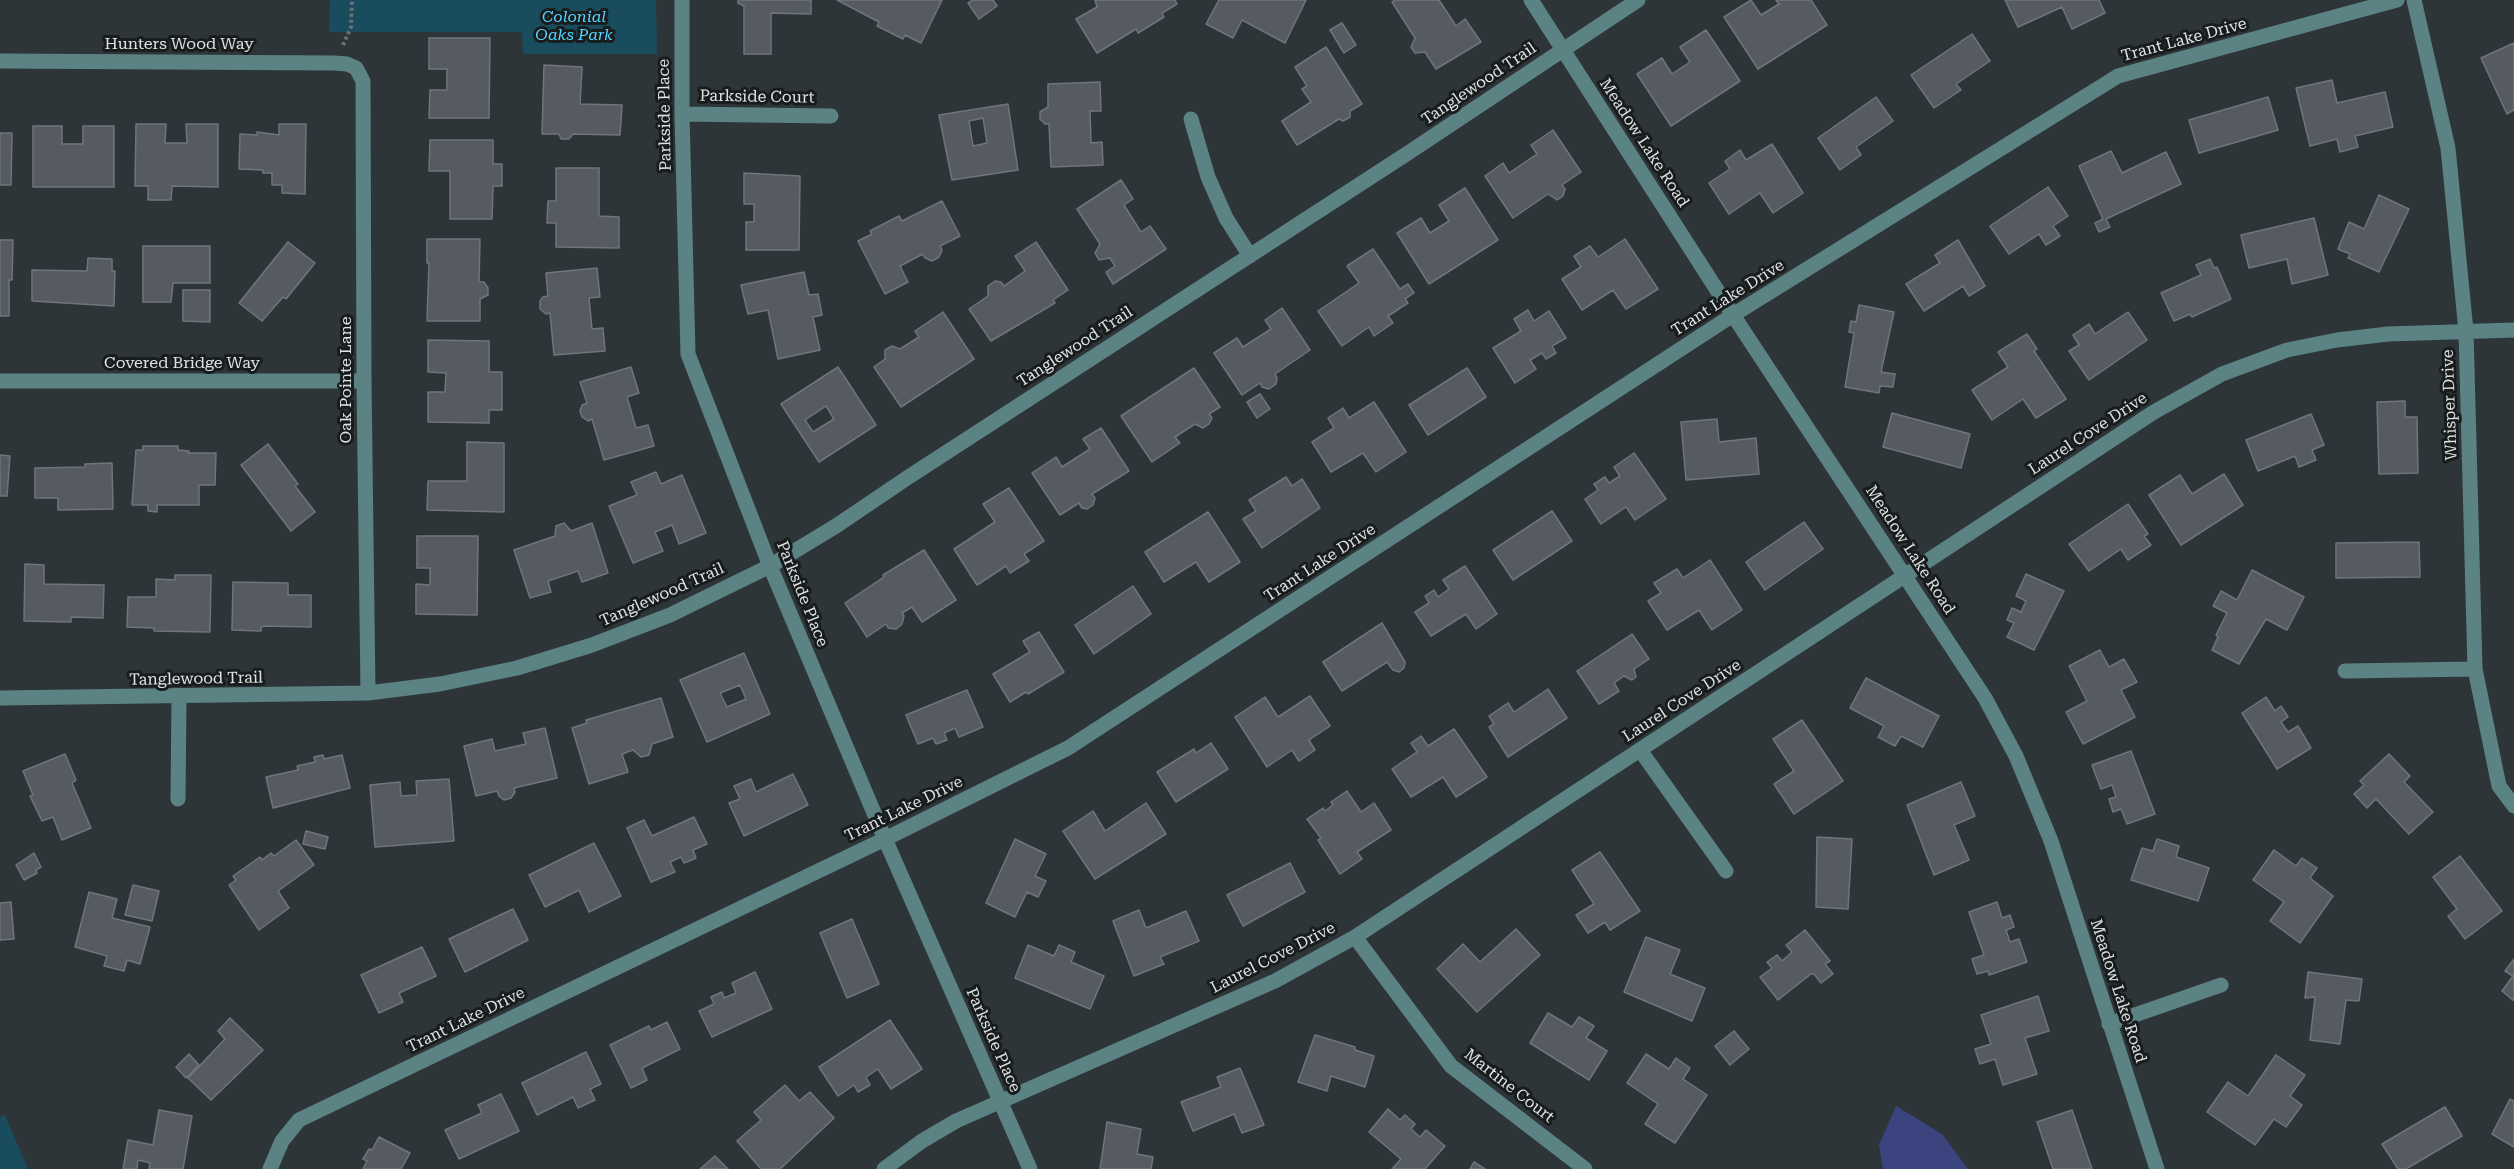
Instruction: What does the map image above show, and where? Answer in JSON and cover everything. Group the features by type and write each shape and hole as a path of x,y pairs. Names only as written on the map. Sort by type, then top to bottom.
{"street":[{"name":"Parkside Place","path":"682,0 682,114 688,354 770,566 885,839 1030,1169"},
{"name":"Meadow Lake Road","path":"1531,0 1733,315 1985,698 2016,756 2051,841 2157,1169"},
{"name":"Tanglewood Trail","path":"0,698 368,693 440,684 517,668 592,645 670,615 770,566 836,526 916,471 1250,256 1638,0"},
{"name":"Trant Lake Drive","path":"270,1169 282,1141 298,1120 885,839 1068,748 1733,315 2118,76 2397,0"},
{"name":"Whisper Drive","path":"2414,0 2448,148 2466,331 2475,669 2499,786 2514,806"},
{"name":"Hunters Wood Way","path":"0,61 334,63 347,64 356,69"},
{"name":"Oak Pointe Lane","path":"356,69 363,81 368,693"},
{"name":"Parkside Court","path":"682,114 831,116"},
{"path":"1191,119 1208,177 1226,218 1250,256"},
{"name":"Laurel Cove Drive","path":"884,1169 922,1141 956,1121 1275,981 1355,937 2154,412 2222,374 2287,350 2337,340 2388,334 2514,330"},
{"name":"Covered Bridge Way","path":"0,381 364,381"},
{"path":"2345,671 2475,669"},
{"path":"178,799 179,697"},
{"path":"1640,750 1726,871"},
{"name":"Martine Court","path":"1355,937 1451,1066 1584,1169"},
{"path":"2109,1023 2221,985"}],"path":[{"path":"334,63 351,27 352,0"}],"green space":[{"name":"Colonial Oaks Park","path":"330,0 656,0 657,54 523,54 522,32 329,32"},
{"path":"5,1115 28,1169 0,1169 0,1118"}],"water":[{"path":"1896,1106 1942,1134 1968,1169 1883,1169 1879,1145"}],"building":[{"path":"738,0 811,0 811,14 771,13 771,54 744,54 744,6 738,3"},
{"path":"837,0 942,0 921,43 905,35 903,39 877,26 879,22"},
{"path":"973,0 993,0 997,6 979,19 968,3"},
{"path":"1095,0 1175,0 1177,4 1162,13 1164,17 1138,33 1136,29 1097,53 1076,19 1097,7"},
{"path":"1219,0 1306,0 1285,43 1242,20 1233,38 1206,24"},
{"path":"1395,0 1439,0 1456,26 1465,19 1481,42 1436,69 1425,52 1415,53 1411,47 1415,38 1392,2"},
{"path":"1751,0 1761,15 1779,4 1776,0 1811,0 1827,25 1758,69 1724,17"},
{"path":"2005,0 2099,0 2105,13 2072,29 2062,7 2018,27"},
{"path":"1342,23 1356,45 1344,53 1330,30"},
{"path":"1706,30 1740,81 1671,126 1637,74 1662,58 1672,74 1690,62 1680,47"},
{"path":"1972,34 1990,61 1956,84 1961,90 1934,108 1911,75"},
{"path":"429,38 490,38 489,118 429,118 430,90 447,90 447,69 429,69"},
{"path":"2514,43 2514,110 2507,114 2481,58"},
{"path":"1326,47 1362,104 1350,111 1350,117 1343,121 1339,119 1297,145 1282,121 1311,102 1302,89 1307,86 1295,67"},
{"path":"544,65 582,67 580,104 622,105 620,135 573,134 569,139 561,139 559,134 542,134"},
{"path":"2332,80 2337,103 2385,92 2393,127 2355,136 2358,147 2340,152 2337,139 2310,146 2296,88"},
{"path":"1100,82 1101,111 1090,111 1091,143 1102,142 1103,165 1051,167 1049,124 1045,124 1040,119 1040,112 1048,107 1048,84"},
{"path":"1876,97 1893,121 1856,147 1861,155 1840,170 1818,138"},
{"path":"2268,97 2278,130 2199,153 2189,120"},
{"path":"1008,104 1018,170 952,180 939,115","holes":["983,118 987,143 973,146 969,121"]},
{"path":"136,124 166,124 165,143 187,143 186,124 218,124 218,187 172,186 171,200 148,200 148,186 135,186"},
{"path":"279,124 306,124 305,194 282,193 282,185 272,185 272,173 263,173 263,170 239,169 240,134 257,135 257,132 279,135"},
{"path":"33,126 62,126 62,144 83,144 83,126 114,126 114,187 33,187"},
{"path":"1553,130 1581,172 1562,185 1565,189 1563,196 1557,200 1548,194 1513,218 1485,176 1503,163 1509,173 1537,154 1531,145"},
{"path":"0,133 12,133 11,185 0,185"},
{"path":"430,140 493,140 493,164 502,164 502,186 493,186 492,219 450,219 450,171 429,171"},
{"path":"1772,144 1803,193 1773,213 1760,193 1729,214 1709,183 1730,169 1725,161 1740,150 1746,160"},
{"path":"2111,151 2122,173 2166,152 2181,184 2106,219 2110,227 2099,232 2095,223 2103,219 2079,166"},
{"path":"556,168 599,168 599,216 619,217 619,248 556,247 556,223 547,223 548,201 556,201"},
{"path":"744,173 800,176 799,250 746,250 746,222 754,222 754,204 744,204"},
{"path":"1121,180 1133,199 1124,205 1141,232 1150,226 1166,249 1113,284 1106,272 1115,266 1110,258 1099,260 1095,253 1100,244 1077,209"},
{"path":"2048,187 2068,216 2053,226 2060,236 2046,245 2039,234 2009,254 1990,226"},
{"path":"1465,188 1498,240 1429,284 1397,233 1421,218 1430,233 1449,221 1439,205"},
{"path":"2379,195 2409,209 2379,272 2348,258 2350,254 2338,249 2349,222 2364,229"},
{"path":"942,201 960,236 940,246 942,250 939,257 932,261 925,258 923,254 900,266 908,282 885,294 858,241 872,234 870,231 899,216 902,221"},
{"path":"2314,218 2328,275 2292,284 2287,259 2249,268 2241,235"},
{"path":"427,239 480,239 479,282 484,282 488,288 488,295 480,299 480,321 427,321 429,263 427,263"},
{"path":"1625,239 1658,289 1626,309 1613,290 1582,310 1562,279 1581,267 1574,256 1590,246 1598,257"},
{"path":"0,240 13,240 12,280 9,280 9,316 0,316"},
{"path":"1958,240 1985,286 1969,296 1963,286 1924,311 1906,284 1940,263 1935,255"},
{"path":"288,242 315,263 286,299 283,297 262,321 239,303"},
{"path":"1036,242 1068,290 1053,300 1055,303 991,341 969,309 988,296 988,286 995,281 1001,282 1004,286 1025,271 1015,256"},
{"path":"143,246 210,246 210,283 173,283 171,302 143,302"},
{"path":"1373,249 1400,289 1408,284 1414,293 1405,299 1408,303 1388,316 1393,323 1374,336 1369,327 1342,346 1318,311 1359,283 1347,266"},
{"path":"88,258 112,259 112,271 115,271 114,306 32,301 32,270 87,271"},
{"path":"2210,259 2214,268 2217,267 2231,299 2192,317 2190,314 2174,321 2161,293 2201,275 2196,265"},
{"path":"597,268 600,297 589,298 592,329 603,328 605,351 554,355 550,313 546,314 540,309 540,301 543,297 548,296 546,273"},
{"path":"804,272 809,295 818,294 822,315 813,317 820,350 778,359 768,310 748,314 741,285"},
{"path":"183,290 210,290 210,322 183,321"},
{"path":"1859,305 1894,312 1881,372 1895,374 1893,387 1880,386 1879,393 1845,387 1854,333 1849,332 1851,321 1856,322"},
{"path":"1282,308 1310,350 1275,374 1276,384 1269,389 1262,387 1260,383 1242,395 1214,353 1237,338 1243,347 1271,329 1265,320"},
{"path":"1528,310 1534,321 1549,311 1566,338 1552,346 1556,353 1546,359 1542,353 1530,360 1536,369 1515,383 1493,348 1521,331 1514,319"},
{"path":"943,312 974,359 901,407 874,367 885,359 885,350 892,346 900,349 919,337 915,331"},
{"path":"2128,312 2147,340 2089,380 2069,351 2079,345 2073,335 2089,324 2095,334"},
{"path":"2027,334 2037,349 2034,351 2066,399 2036,418 2023,399 1992,420 1972,390 2008,367 1998,352"},
{"path":"428,340 489,341 489,372 502,372 502,410 489,410 489,423 428,422 428,392 445,392 446,373 428,372"},
{"path":"631,367 639,393 627,397 636,428 648,425 654,446 604,460 592,419 588,421 582,417 580,411 582,405 587,403 580,382"},
{"path":"838,367 876,425 819,462 781,404","holes":["826,406 834,419 813,432 805,420"]},
{"path":"1194,368 1220,407 1209,414 1212,418 1209,424 1203,428 1195,424 1175,437 1180,443 1152,462 1121,416"},
{"path":"1467,368 1486,397 1428,435 1409,405"},
{"path":"1260,394 1270,409 1257,418 1247,402"},
{"path":"2405,401 2405,417 2417,417 2418,473 2379,474 2377,402"},
{"path":"1374,402 1406,452 1376,472 1363,453 1331,472 1312,442 1334,428 1328,418 1343,408 1349,418"},
{"path":"1892,413 1970,434 1961,468 1883,447"},
{"path":"2311,414 2324,445 2312,450 2316,460 2299,467 2295,456 2258,471 2246,440"},
{"path":"1717,419 1719,442 1756,438 1759,474 1686,480 1681,422"},
{"path":"1101,428 1129,471 1092,494 1095,498 1093,505 1087,509 1082,508 1079,503 1060,515 1032,473 1056,457 1062,467 1090,449 1083,439"},
{"path":"467,442 504,443 504,512 427,510 428,481 467,481"},
{"path":"268,444 298,484 295,486 315,512 291,531 241,465"},
{"path":"143,446 178,446 178,450 189,451 188,453 216,453 215,485 199,485 199,505 157,505 157,512 148,511 148,505 132,505 136,450 143,450"},
{"path":"1634,453 1666,499 1635,520 1626,507 1601,524 1585,499 1598,490 1594,484 1605,477 1609,483 1620,476 1614,467"},
{"path":"0,455 10,456 7,496 0,496"},
{"path":"112,463 113,509 58,510 58,498 35,498 35,468 85,467 85,464"},
{"path":"656,472 661,484 682,475 706,533 679,544 672,525 655,532 663,551 633,563 609,506 637,495 631,482"},
{"path":"2224,474 2243,505 2181,545 2149,495 2180,475 2192,494"},
{"path":"1286,477 1292,486 1302,479 1320,508 1262,548 1243,519 1256,511 1249,500"},
{"path":"1009,488 1044,541 1024,554 1029,561 1010,573 1006,566 977,585 954,549 995,522 983,504"},
{"path":"2128,504 2148,534 2144,536 2151,545 2128,560 2121,549 2089,571 2069,544"},
{"path":"1552,511 1572,541 1513,580 1493,550"},
{"path":"1208,512 1240,562 1209,582 1196,562 1164,582 1145,552"},
{"path":"1804,522 1823,549 1765,590 1746,562"},
{"path":"564,523 571,531 592,523 608,573 582,582 578,571 548,581 551,592 530,598 514,550 555,536 556,526"},
{"path":"417,536 478,536 477,615 416,614 416,584 430,585 430,568 417,568"},
{"path":"2419,542 2420,577 2336,578 2336,543"},
{"path":"924,550 956,600 922,622 912,607 902,613 904,616 902,624 896,629 888,628 886,624 867,637 845,603 884,577 883,575"},
{"path":"1710,560 1742,610 1712,630 1699,610 1667,630 1648,601 1661,593 1654,583 1677,569 1683,578"},
{"path":"25,564 44,565 44,584 104,585 103,618 71,617 71,622 24,621"},
{"path":"1465,566 1497,614 1476,629 1466,614 1431,636 1415,612 1429,603 1425,596 1434,590 1438,597 1449,589 1443,580"},
{"path":"2252,570 2304,597 2287,630 2266,619 2239,664 2212,650 2218,637 2216,635 2227,613 2213,606 2221,591 2237,600"},
{"path":"2026,574 2064,591 2034,650 2007,637 2014,623 2007,620 2012,608 2021,612 2026,601 2016,596"},
{"path":"175,575 211,575 210,632 154,631 154,628 127,627 128,597 156,597 156,579 175,580"},
{"path":"233,582 288,583 288,595 311,595 311,627 265,626 261,627 261,631 232,630"},
{"path":"1133,586 1151,614 1094,654 1075,625"},
{"path":"1382,623 1405,662 1404,668 1399,672 1393,670 1387,662 1342,691 1323,662"},
{"path":"1039,632 1064,672 1010,702 993,674 1030,652 1023,641"},
{"path":"1632,634 1649,659 1634,669 1636,677 1632,680 1624,676 1614,683 1619,691 1599,704 1577,671"},
{"path":"2100,650 2109,667 2124,659 2137,682 2121,690 2135,717 2083,744 2066,712 2087,701 2069,666"},
{"path":"744,653 770,714 707,742 680,680","holes":["740,685 746,699 727,707 720,693"]},
{"path":"1866,678 1939,716 1923,747 1901,736 1895,746 1878,737 1884,726 1850,708"},
{"path":"1548,689 1567,718 1508,757 1489,727 1494,724 1489,716 1508,703 1514,712"},
{"path":"967,690 983,727 959,737 955,728 944,733 947,740 936,744 933,738 918,744 906,715"},
{"path":"1310,696 1330,726 1309,740 1315,750 1299,761 1292,750 1267,767 1235,717 1265,697 1278,717"},
{"path":"2266,697 2275,711 2281,706 2288,717 2281,722 2288,732 2298,726 2311,748 2277,769 2242,713"},
{"path":"661,698 673,737 652,744 649,755 641,757 633,750 622,754 628,772 589,784 572,728 587,723 586,720"},
{"path":"1802,720 1843,781 1794,814 1774,784 1794,771 1773,739"},
{"path":"545,728 557,778 514,788 515,792 511,798 504,800 497,791 476,796 464,746 492,739 495,751 526,744 523,733"},
{"path":"1454,729 1487,777 1456,797 1443,777 1411,797 1392,769 1417,752 1411,743 1421,736 1428,746"},
{"path":"1211,743 1228,769 1176,802 1157,772 1194,749 1196,753"},
{"path":"2131,751 2155,814 2127,824 2121,809 2113,812 2109,799 2116,797 2112,785 2101,789 2092,765"},
{"path":"65,754 76,780 72,783 91,828 62,840 53,817 42,821 30,796 33,795 23,771"},
{"path":"2389,754 2410,776 2404,782 2433,812 2409,834 2376,799 2367,808 2354,794 2364,785 2360,781"},
{"path":"323,755 324,759 342,755 350,788 273,808 266,777 298,770 297,766 315,762 314,757"},
{"path":"793,774 808,805 744,836 729,803 740,799 734,786 751,779 756,792"},
{"path":"449,779 454,841 375,847 370,785 400,782 401,796 417,795 416,781"},
{"path":"1961,782 1975,816 1954,825 1969,860 1934,875 1907,805"},
{"path":"1347,791 1361,812 1374,803 1391,830 1357,852 1362,859 1340,874 1318,840 1321,838 1307,819 1323,808 1325,811 1333,805 1331,802"},
{"path":"1146,803 1166,834 1095,879 1063,831 1093,811 1105,831"},
{"path":"694,817 707,844 693,850 696,858 684,863 681,857 670,862 675,872 651,882 627,828 644,820 652,836"},
{"path":"306,831 328,837 325,849 303,844"},
{"path":"1817,837 1852,839 1848,909 1816,907"},
{"path":"1015,839 1046,854 1035,876 1046,881 1038,897 1027,892 1015,917 986,903"},
{"path":"2157,839 2179,846 2176,857 2209,868 2198,901 2131,880 2142,848 2153,851"},
{"path":"296,840 314,865 278,891 289,908 259,930 229,885 236,880 233,876 260,857 262,860 271,853 274,856"},
{"path":"594,843 621,896 589,912 579,890 545,907 529,875"},
{"path":"2274,850 2296,866 2302,858 2317,868 2310,878 2333,896 2300,943 2270,921 2284,902 2253,880"},
{"path":"1600,852 1640,911 1610,930 1605,922 1588,933 1576,915 1594,904 1572,870"},
{"path":"34,853 41,867 36,870 37,873 24,880 16,865"},
{"path":"2460,856 2502,911 2465,939 2448,916 2457,909 2433,877"},
{"path":"1290,863 1305,892 1243,926 1227,895"},
{"path":"133,885 159,891 152,921 125,915"},
{"path":"89,892 117,899 112,918 150,927 140,964 127,960 124,971 104,966 107,956 75,947"},
{"path":"11,902 14,939 0,940 0,903"},
{"path":"1997,902 2002,918 2010,915 2014,927 2006,930 2010,942 2019,939 2027,962 1989,975 1988,971 1977,974 1972,959 1984,955 1969,912"},
{"path":"513,909 528,940 465,972 449,939"},
{"path":"1139,910 1146,928 1186,911 1199,941 1160,957 1164,964 1134,976 1113,921"},
{"path":"852,919 879,984 847,998 820,933"},
{"path":"1516,929 1540,955 1477,1012 1437,969 1463,944 1480,962"},
{"path":"1805,930 1830,961 1825,964 1833,974 1821,983 1814,974 1811,974 1778,1000 1760,977 1772,968 1767,962 1777,955 1782,961 1792,952 1786,945"},
{"path":"1646,937 1680,950 1670,974 1705,988 1692,1021 1624,992"},
{"path":"1028,945 1054,956 1059,945 1075,952 1071,962 1104,976 1090,1009 1015,978"},
{"path":"422,947 436,976 399,993 403,1002 379,1013 361,975"},
{"path":"2514,959 2514,1001 2502,991 2513,976 2505,971"},
{"path":"755,972 772,1009 712,1037 699,1011 714,1004 711,997 722,992 724,998 736,993 732,983"},
{"path":"2308,972 2362,979 2359,1001 2346,1000 2340,1044 2310,1040 2315,997 2305,998"},
{"path":"2038,996 2049,1031 2025,1038 2037,1074 2003,1085 1995,1059 1980,1064 1975,1049 1991,1044 1981,1015"},
{"path":"1548,1013 1572,1027 1579,1017 1594,1026 1586,1038 1607,1051 1589,1080 1530,1043"},
{"path":"230,1018 263,1050 211,1100 188,1078 225,1039 218,1031"},
{"path":"890,1020 922,1069 891,1089 878,1069 866,1077 870,1085 858,1092 854,1085 838,1096 819,1067"},
{"path":"667,1022 680,1049 642,1068 647,1080 631,1088 610,1045 649,1026 651,1030"},
{"path":"1734,1031 1749,1049 1730,1065 1715,1046"},
{"path":"1315,1035 1355,1047 1355,1050 1374,1056 1365,1087 1331,1076 1327,1091 1298,1082"},
{"path":"586,1052 601,1084 590,1089 595,1100 578,1108 573,1097 537,1115 522,1083"},
{"path":"189,1054 199,1065 186,1078 176,1067"},
{"path":"1646,1054 1669,1069 1676,1058 1690,1068 1683,1079 1707,1095 1675,1143 1645,1124 1658,1104 1627,1083"},
{"path":"2276,1055 2305,1075 2290,1096 2302,1105 2286,1127 2274,1119 2255,1145 2207,1112 2228,1082 2248,1096"},
{"path":"1240,1068 1264,1125 1242,1133 1234,1114 1193,1131 1181,1102 1221,1087 1217,1077"},
{"path":"785,1085 799,1101 810,1092 834,1118 780,1169 761,1169 737,1141 761,1120 754,1112"},
{"path":"501,1094 519,1131 459,1159 445,1130 482,1113 478,1105"},
{"path":"2510,1099 2514,1101 2514,1147 2492,1134"},
{"path":"2445,1107 2462,1136 2406,1169 2398,1169 2382,1144"},
{"path":"1388,1109 1400,1120 1405,1115 1415,1124 1411,1129 1420,1137 1426,1130 1445,1146 1425,1169 1392,1169 1401,1159 1369,1132"},
{"path":"159,1110 192,1116 183,1169 149,1169 150,1163 138,1160 137,1169 123,1169 128,1140 153,1145"},
{"path":"2072,1110 2092,1169 2053,1169 2037,1122"},
{"path":"1107,1122 1141,1129 1137,1154 1153,1157 1151,1169 1100,1169"},
{"path":"379,1137 410,1153 401,1169 363,1169 367,1161 363,1159 369,1149 372,1150"},
{"path":"715,1156 728,1169 700,1169"},
{"path":"1474,1162 1485,1169 1470,1169"}]}
